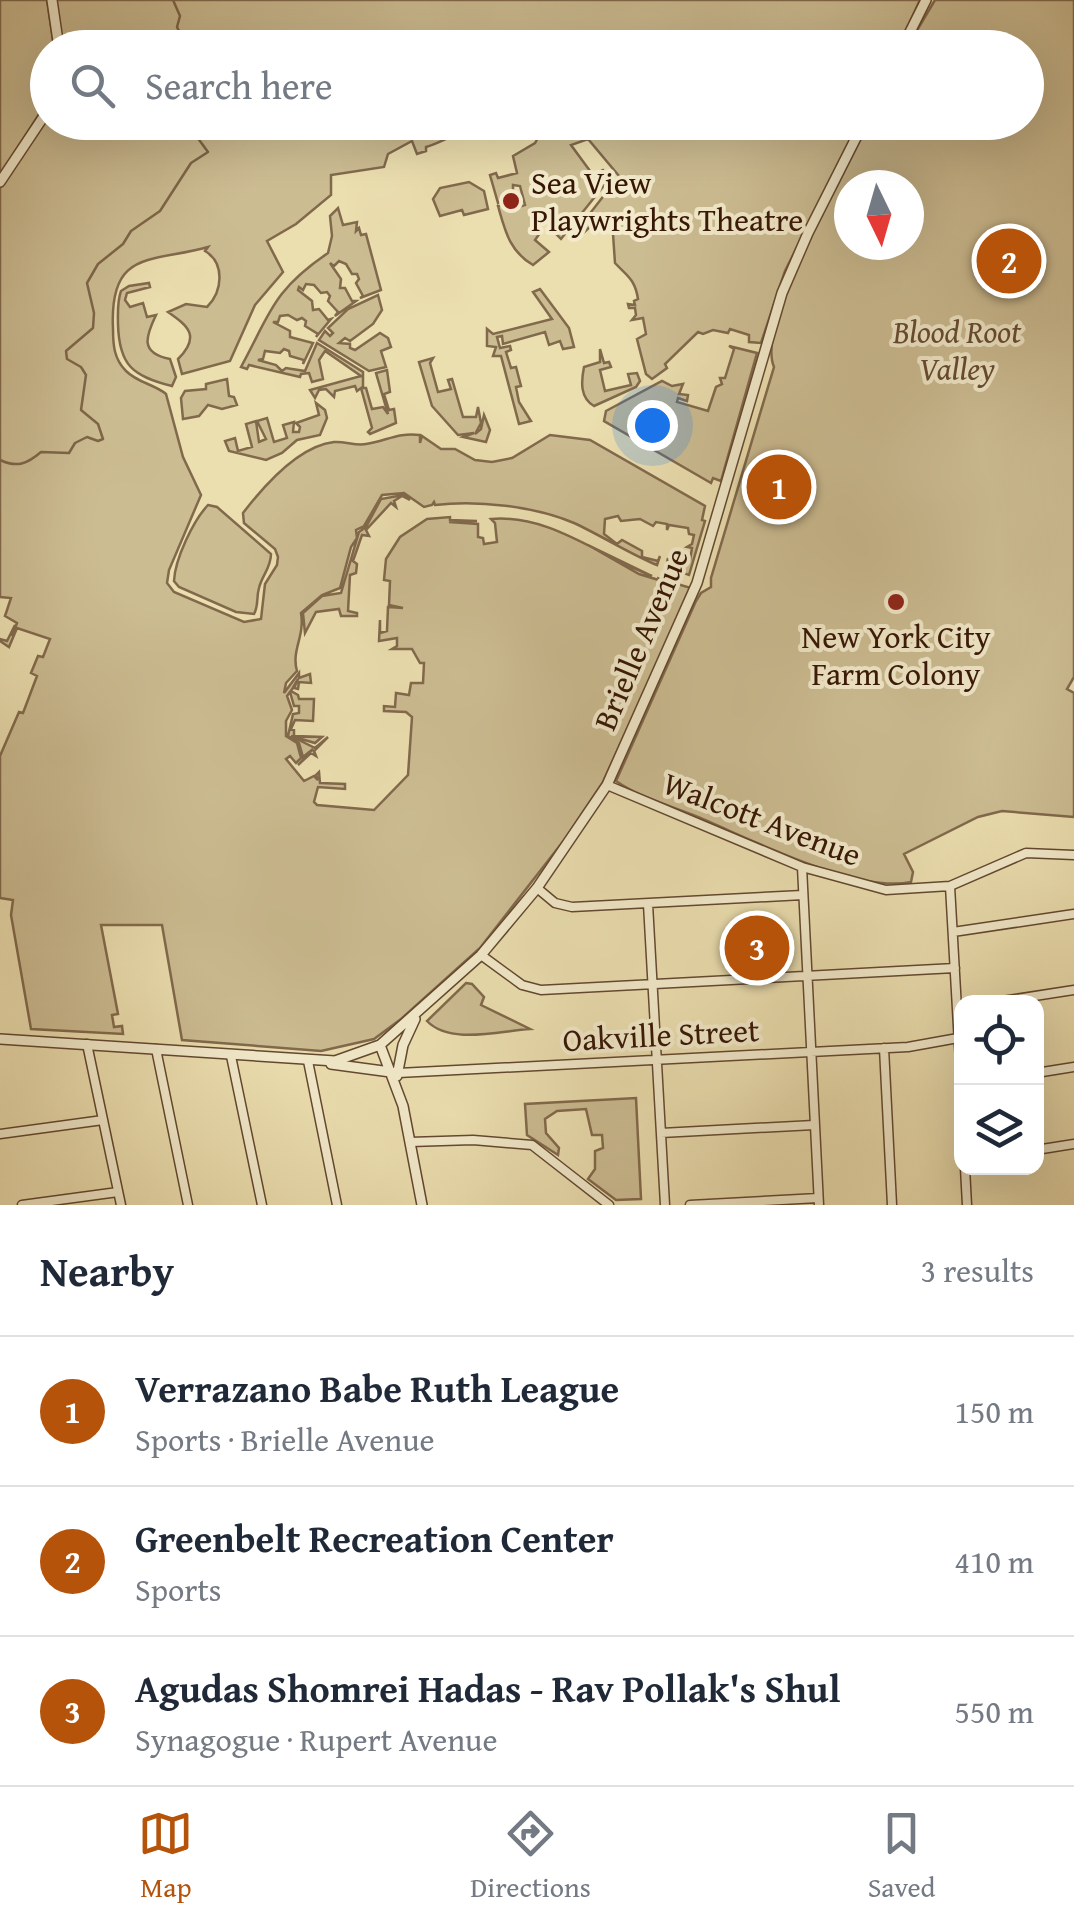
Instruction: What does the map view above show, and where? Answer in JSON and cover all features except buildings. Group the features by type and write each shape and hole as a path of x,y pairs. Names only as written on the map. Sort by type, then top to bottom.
{"street":[{"path":"52,0 56,30"},
{"path":"911,30 926,0"},
{"path":"0,182 30,137"},
{"name":"Brielle Avenue","path":"308,1061 347,1058 380,1045 419,1013 481,955 537,888 606,784 698,583 788,278 855,140"},
{"name":"Walcott Avenue","path":"606,784 802,867 886,890 950,886 1026,852 1074,855"},
{"path":"690,1205 818,1202 802,867"},
{"path":"950,886 958,995"},
{"path":"537,888 554,903 572,907 803,895"},
{"path":"648,904 665,1205"},
{"path":"953,932 1074,914"},
{"path":"481,955 530,989 955,968"},
{"path":"1042,995 1074,990"},
{"name":"Brielle Avenue","path":"410,1142 394,1073 419,1013"},
{"name":"Brielle Avenue","path":"0,1039 308,1061 394,1073"},
{"name":"Oakville Street","path":"394,1073 884,1048 954,1039"},
{"path":"87,1044 121,1205"},
{"path":"380,1045 394,1073"},
{"path":"884,1048 892,1205"},
{"path":"156,1049 188,1205"},
{"path":"231,1056 262,1205"},
{"path":"308,1061 337,1205"},
{"path":"1044,1072 1074,1067"},
{"path":"0,1134 103,1120"},
{"path":"662,1134 814,1126"},
{"path":"422,1205 410,1142 473,1140 532,1144 596,1201 610,1205"},
{"path":"1044,1149 1074,1144"},
{"path":"965,1175 967,1205"},
{"path":"22,1205 118,1192"}],"green space":[{"path":"0,0 47,0 51,30 30,30 30,128 0,175"},
{"path":"55,0 920,0 906,30 59,30"},
{"name":"Blood Root Valley","path":"935,0 1074,0 1074,677 1067,689 1074,693 1074,817 1002,811 978,817 904,854 913,872 911,882 861,880 832,872 643,796 616,781 696,601 711,587 774,367 772,346 778,316 806,245 834,189 834,260 924,260 924,170 844,170 860,140 1044,140 1044,30 917,30"},
{"path":"32,140 444,140 417,154 412,141 388,154 384,167 331,175 331,195 296,224 267,241 283,272 255,305 230,361 182,374 178,359 189,344 189,332 168,312 186,304 207,307 212,300 220,278 216,263 205,251 208,247 138,264 126,272 118,285 113,329 117,357 131,375 166,394 183,457 201,495 169,570 167,583 174,592 244,622 261,619 265,584 278,557 275,549 244,523 243,513 295,459 334,442 362,444 420,435 420,443 422,436 441,449 455,449 475,460 492,462 512,458 550,435 590,440 705,506 705,521 689,575 666,567 668,558 668,563 682,565 684,560 690,560 692,548 687,547 694,535 689,534 688,528 669,525 667,530 667,524 656,522 653,526 640,519 621,521 618,516 605,519 604,534 617,544 622,540 642,551 642,557 658,561 660,556 657,565 574,523 541,512 487,504 434,502 424,507 404,493 382,495 364,526 356,530 357,538 340,588 322,595 301,613 297,671 286,683 284,693 299,673 299,678 310,674 311,683 299,682 298,689 294,688 298,679 291,691 299,699 314,699 313,721 295,720 291,729 294,736 322,737 315,743 291,736 315,748 328,737 314,751 316,756 311,753 298,765 313,749 303,757 299,743 288,736 293,714 299,713 290,692 287,696 292,710 286,721 286,736 297,743 301,758 296,763 290,756 286,759 304,781 314,776 318,780 319,772 320,783 345,784 345,789 318,787 314,802 317,805 374,810 408,775 412,717 406,712 384,711 384,706 395,707 396,693 409,695 411,683 423,683 424,663 420,663 412,649 392,649 397,646 397,638 379,641 380,620 380,633 387,631 388,607 403,608 389,605 390,581 384,580 386,559 400,537 427,519 450,517 477,521 449,522 478,524 478,537 483,538 484,544 497,542 491,519 513,519 553,529 639,574 691,588 603,782 565,839 480,948 374,1039 321,1051 182,1040 162,925 101,925 118,1014 112,1015 114,1027 122,1026 123,1034 31,1029 11,915 13,900 0,898 0,756 19,712 23,713 37,676 31,673 38,656 43,657 50,639 17,628 9,647 0,641 7,641 15,625 12,636 17,623 5,616 11,598 0,597 0,188"},
{"path":"537,140 585,140 571,145 593,175 603,170 610,178 561,239 557,235 560,231 543,217 535,228 540,233 535,240 549,252 533,265 509,239 498,206 525,205 520,186 513,185 513,196 498,203 490,175 496,173 498,178 517,173 513,156"},
{"path":"589,140 850,140 785,271 761,343 749,342 749,335 730,329 728,333 698,332 665,364 667,368 652,379 646,374 637,339 646,334 643,318 632,320 635,308 628,304 635,305 637,292 615,263 613,234 594,223 580,236 574,234 619,176"},
{"path":"469,182 484,191 488,209 440,216 433,199 440,188"},
{"path":"338,208 343,225 357,222 356,231 359,228 361,235 366,234 381,290 360,298 363,296 356,283 357,274 339,261 334,266 330,263 341,279 340,288 345,288 352,301 356,301 335,316 338,312 328,301 327,292 321,293 314,285 306,284 303,290 299,287 312,301 313,310 319,309 331,319 316,337 318,334 305,326 302,318 280,316 278,322 273,322 290,331 290,337 313,343 303,364 304,360 290,356 284,349 280,353 265,351 263,359 258,360 282,371 305,371 317,343 363,372 363,388 372,409 383,407 388,414 376,373 387,370 390,392 384,394 389,410 394,409 396,423 370,434 372,428 361,388 335,391 334,397 326,389 319,390 315,398 310,390 361,376 325,351 319,360 323,379 312,382 309,373 300,377 249,365 247,369 241,367 284,292 328,253 332,236 330,216"},
{"path":"149,283 150,287 127,293 125,300 130,307 143,303 147,317 156,315 149,348 170,359 176,377 172,386 138,373 121,350 121,291"},
{"path":"540,289 569,328 574,347 563,349 560,341 549,345 545,332 503,344 502,336 497,337 500,348 510,346 511,350 506,352 511,368 516,367 521,386 516,387 519,402 531,421 519,424 501,356 493,356 496,347 487,346 487,329 493,334 552,319 533,292"},
{"path":"378,295 382,310 373,324 350,341 345,338 339,343 350,344 355,350 380,333 388,338 391,347 381,351 386,367 369,371 319,340 325,331 330,336 333,333 328,328 348,309"},
{"path":"729,346 757,353 721,481 713,478 711,483 604,421 606,411 662,381 672,386 683,384 679,394 688,395 687,401 678,398 677,402 708,411 716,387 722,384 720,378 725,378 734,349"},
{"path":"600,349 604,363 609,362 611,367 600,370 605,391 631,385 628,374 637,373 640,381 636,387 594,406 584,394 582,378 584,367 600,362"},
{"path":"433,358 430,363 438,392 451,389 448,380 452,379 463,417 476,417 478,407 481,423 475,434 481,429 484,415 490,430 486,442 463,437 474,433 458,435 432,406 419,362"},
{"path":"227,379 229,396 234,397 237,405 222,409 208,405 199,416 183,419 181,398 185,391 206,389 206,384"},
{"path":"316,403 325,410 327,418 320,435 297,440 266,460 229,451 225,441 235,438 238,451 252,447 246,424 256,421 259,442 266,439 257,421 267,418 274,442 287,438 283,425 294,422 293,432 299,432 296,423 319,415"},
{"path":"403,495 410,500 402,496 394,501 396,507 391,503 366,530 369,536 362,535 353,561 357,564 356,573 350,575 348,611 357,616 341,616 339,609 316,612 305,633 303,613 322,596 341,593 359,532 366,527 381,499"},
{"path":"208,505 217,507 271,554 254,614 236,612 179,587 174,581 186,541"},
{"path":"466,983 484,997 481,1005 530,1029 462,1035 448,1033 427,1021"},
{"path":"636,1098 641,1199 616,1200 588,1179 595,1169 595,1151 603,1148 602,1135 592,1135 586,1109 557,1111 545,1119 546,1133 559,1148 558,1155 527,1135 525,1104"}],"waterway":[{"path":"173,0 180,16 178,30"},
{"path":"0,460 22,463 41,452 69,453 75,443 87,437 103,439 98,424 81,410 86,375 67,359 66,351 93,328 87,283 98,264 123,244 131,231 160,211 191,163 208,152 199,140"}],"place":[{"name":"Sea View Playwrights Theatre","path":"511,201"},
{"name":"Greenbelt Recreation Center","path":"1009,261"},
{"name":"Verrazano Babe Ruth League","path":"779,487"},
{"name":"New York City Farm Colony","path":"896,602"},
{"name":"Agudas Shomrei Hadas - Rav Pollak's Shul","path":"757,948"}]}
